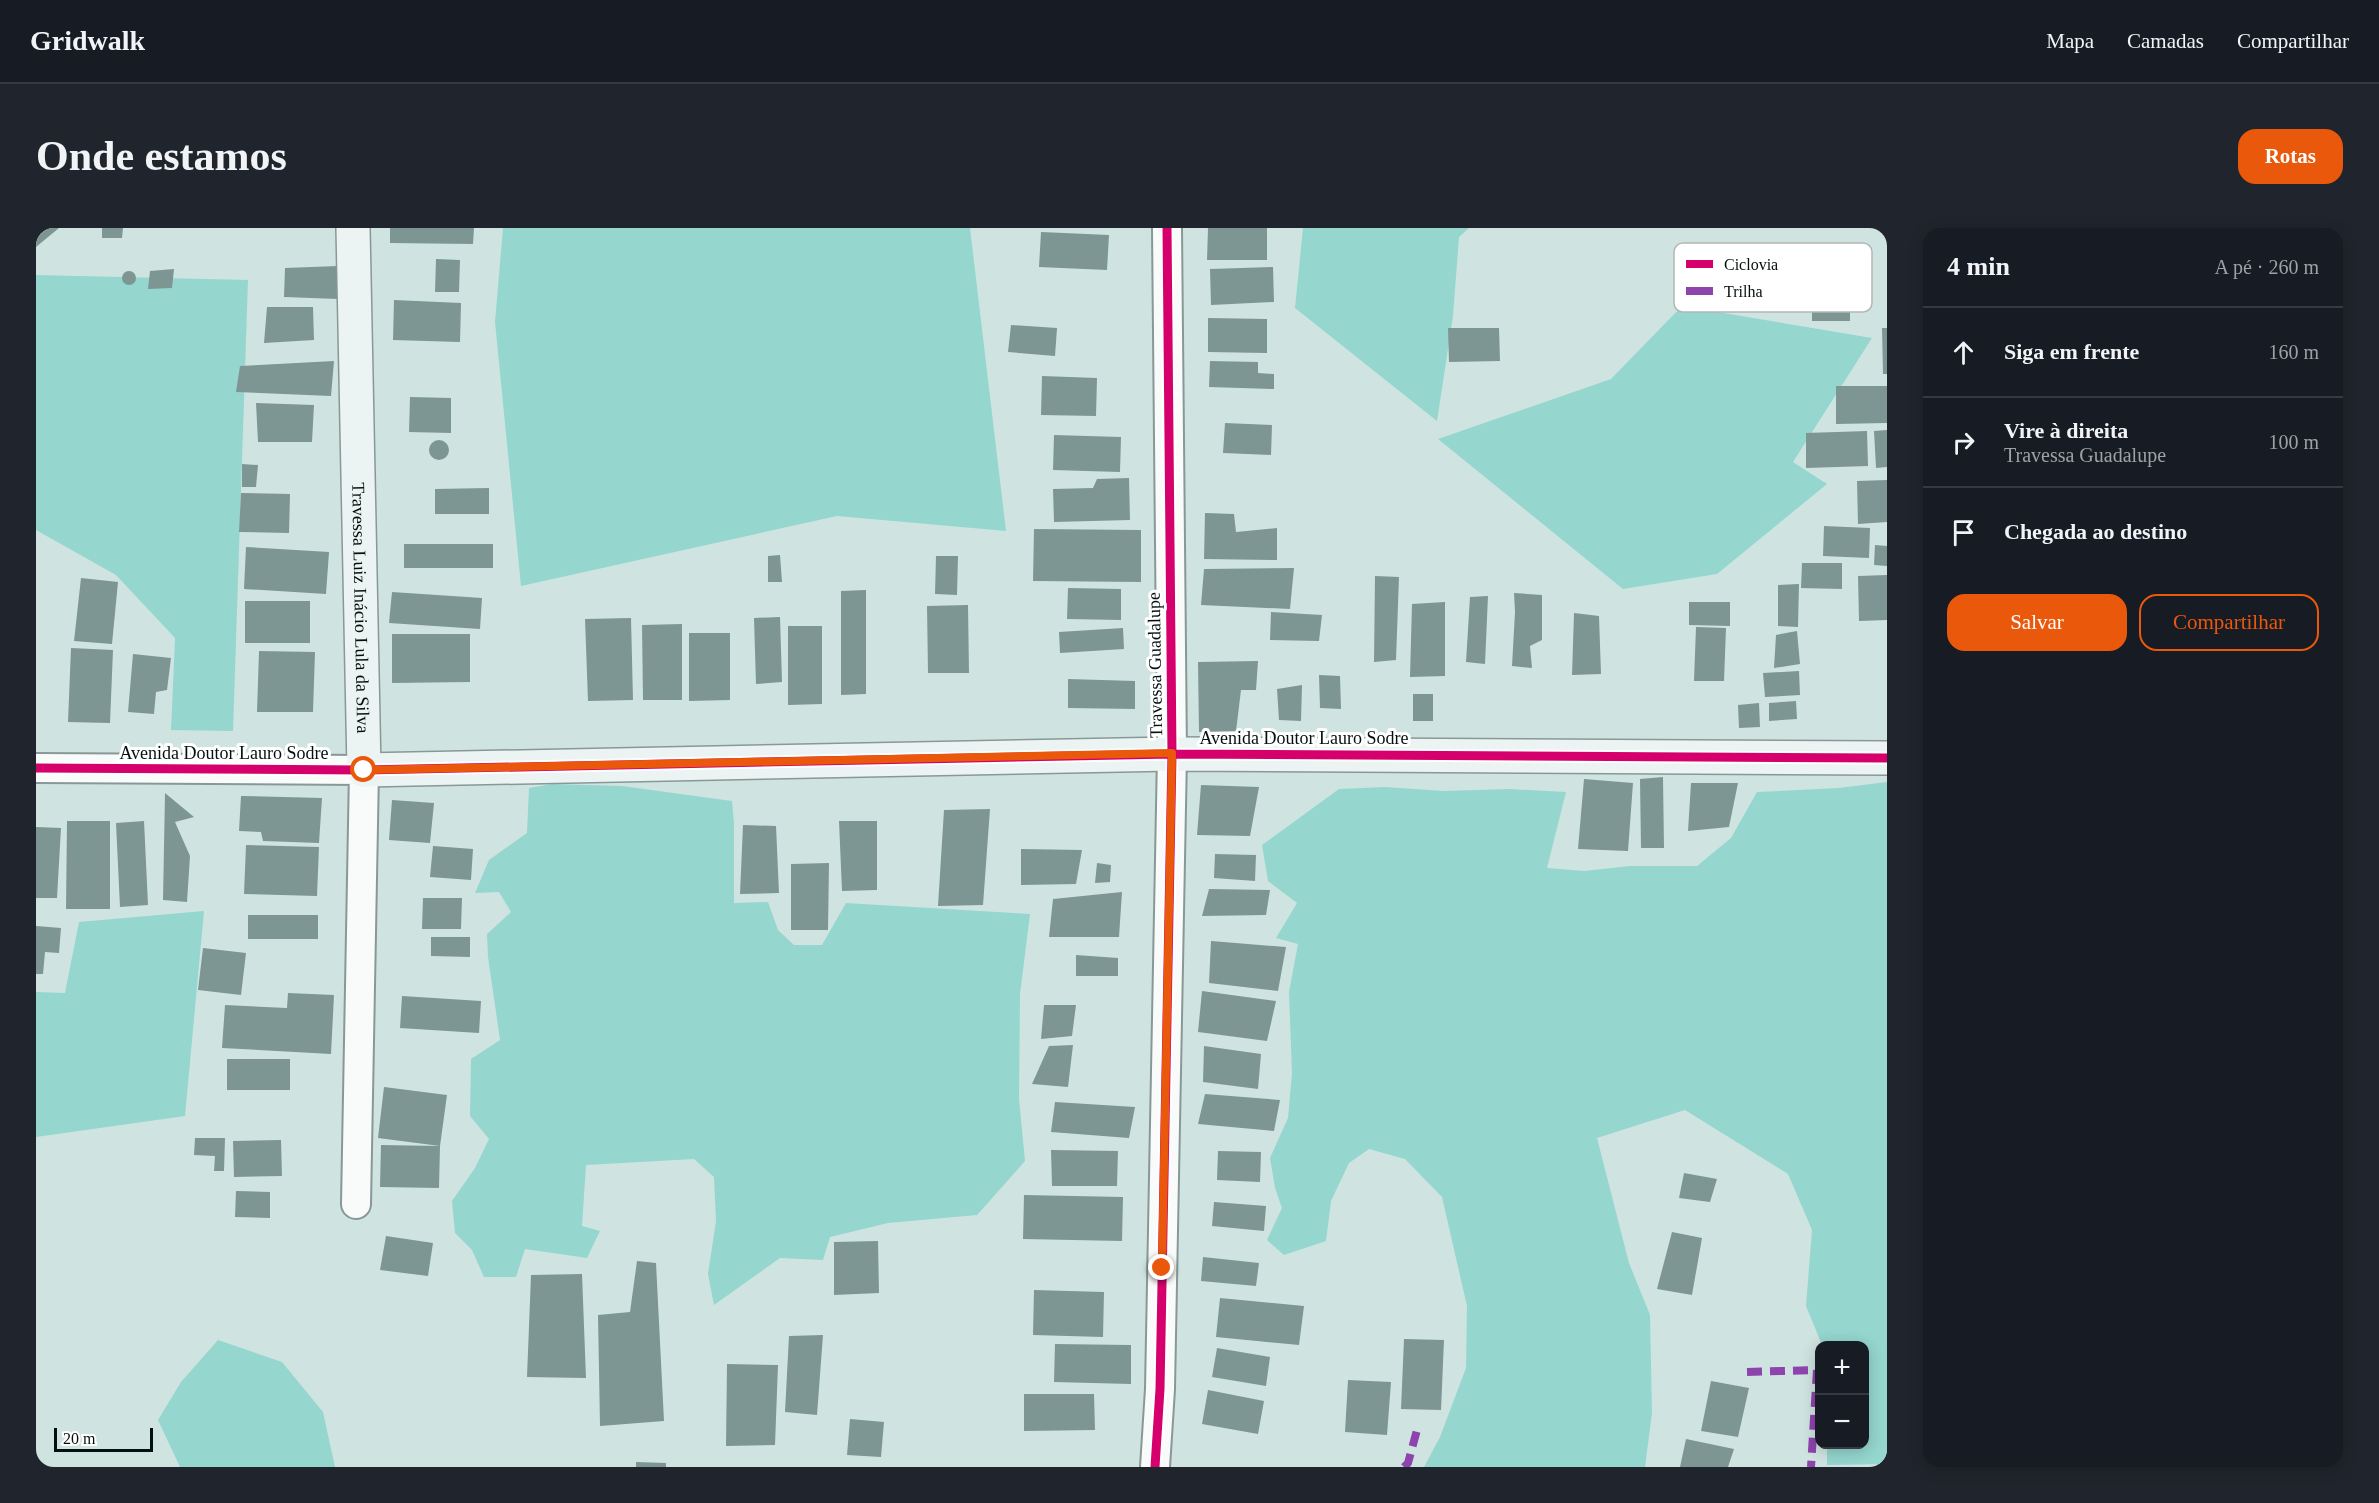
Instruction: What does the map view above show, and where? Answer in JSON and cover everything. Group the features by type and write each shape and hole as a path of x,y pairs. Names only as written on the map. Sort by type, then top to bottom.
{"street":[{"name":"Travessa Luiz Inácio Lula da Silva","path":"353,228 364,770 356,1204"},
{"name":"Travessa Guadalupe","path":"1155,1467 1160,1389 1172,753 1167,228"},
{"name":"Avenida Doutor Lauro Sodre","path":"36,768 364,770 1172,753 1887,758"}],"shaded area":[{"path":"503,228 970,228 1006,531 837,516 521,586 495,322"},
{"path":"1303,228 1469,228 1459,237 1453,316 1437,421 1295,308"},
{"path":"36,275 248,280 233,731 171,730 175,638 116,575 36,530"},
{"path":"1676,312 1718,312 1872,338 1793,462 1827,484 1717,574 1623,589 1438,439 1611,379"},
{"path":"1887,782 1887,1464 1827,1465 1827,1449 1869,1449 1869,1341 1820,1341 1806,1306 1812,1230 1788,1174 1685,1110 1597,1138 1629,1263 1650,1315 1652,1413 1645,1467 1424,1467 1440,1437 1466,1368 1467,1306 1442,1197 1405,1159 1369,1149 1349,1163 1331,1201 1326,1241 1284,1255 1267,1240 1282,1208 1275,1188 1270,1158 1288,1118 1292,1073 1289,992 1298,944 1276,938 1297,903 1268,881 1262,845 1339,789 1385,787 1444,791 1509,789 1566,792 1547,868 1584,871 1630,866 1697,866 1731,838 1757,792 1839,788"},
{"path":"553,784 622,786 732,801 734,903 768,902 778,930 794,945 822,945 846,903 1030,914 1020,994 1019,1099 1025,1161 977,1215 888,1223 830,1237 823,1260 780,1258 714,1305 708,1274 716,1221 714,1177 694,1159 586,1165 582,1226 600,1231 587,1258 525,1249 516,1277 484,1277 472,1250 455,1233 452,1201 475,1168 489,1139 470,1116 471,1059 500,1040 488,957 487,934 511,912 499,892 475,893 489,860 527,833 529,788"},
{"path":"204,911 185,1116 36,1137 36,992 65,993 79,922"},
{"path":"218,1340 282,1362 323,1412 335,1467 180,1467 158,1420 181,1382"}],"building":[{"path":"36,228 59,228 36,247"},
{"path":"102,228 123,228 122,238 102,238"},
{"path":"390,228 474,228 473,244 390,243"},
{"path":"1208,228 1267,228 1267,260 1207,260"},
{"path":"1041,232 1109,235 1107,270 1039,267"},
{"path":"436,259 460,260 459,292 435,292"},
{"path":"338,266 338,299 284,297 285,268"},
{"path":"1273,267 1274,302 1211,305 1210,269"},
{"path":"174,269 172,288 148,289 150,271"},
{"path":"129,271 134,273 136,278 134,283 129,285 124,283 122,278 124,273"},
{"path":"394,300 461,303 460,342 393,340"},
{"path":"267,307 313,307 314,340 264,343"},
{"path":"1812,312 1850,312 1850,321 1812,321"},
{"path":"1208,318 1267,319 1267,353 1208,352"},
{"path":"1011,325 1057,328 1055,356 1008,352"},
{"path":"1448,328 1499,328 1500,361 1449,362"},
{"path":"1882,328 1887,328 1887,374 1883,374"},
{"path":"334,361 331,396 236,392 240,366"},
{"path":"1210,361 1258,362 1258,373 1274,374 1274,389 1209,387"},
{"path":"1042,376 1097,378 1096,416 1041,415"},
{"path":"1836,386 1887,386 1887,423 1836,424"},
{"path":"410,397 451,398 451,433 409,432"},
{"path":"256,403 314,405 312,442 258,442"},
{"path":"1225,423 1272,425 1271,455 1223,453"},
{"path":"1887,430 1887,467 1876,468 1874,431"},
{"path":"1867,431 1868,466 1806,468 1806,433"},
{"path":"1054,435 1121,437 1120,472 1053,470"},
{"path":"439,440 446,443 449,450 446,457 439,460 432,457 429,450 432,443"},
{"path":"242,464 258,465 256,487 242,487"},
{"path":"1129,478 1130,520 1054,522 1053,489 1093,488 1097,479"},
{"path":"1887,480 1887,522 1858,524 1857,481"},
{"path":"489,488 489,514 435,514 435,489"},
{"path":"241,493 290,494 289,533 239,532"},
{"path":"1205,513 1234,514 1236,532 1277,528 1277,560 1204,559"},
{"path":"1824,526 1870,528 1869,558 1823,556"},
{"path":"1034,529 1141,530 1141,582 1033,581"},
{"path":"404,544 493,544 493,568 404,568"},
{"path":"1875,545 1887,546 1887,566 1874,565"},
{"path":"246,547 329,552 326,594 244,589"},
{"path":"780,555 782,582 768,582 768,556"},
{"path":"936,556 958,556 957,595 935,594"},
{"path":"1802,563 1842,563 1842,589 1801,588"},
{"path":"1294,568 1290,609 1201,605 1204,569"},
{"path":"1887,575 1887,620 1859,621 1858,576"},
{"path":"1375,576 1399,577 1396,660 1374,662"},
{"path":"81,578 118,582 112,644 74,641"},
{"path":"1799,584 1798,627 1778,626 1778,585"},
{"path":"1068,588 1121,589 1121,620 1067,619"},
{"path":"866,590 866,694 841,695 841,591"},
{"path":"392,592 482,598 480,629 389,623"},
{"path":"1514,593 1542,595 1542,640 1530,646 1532,668 1512,666"},
{"path":"1488,596 1485,664 1466,662 1470,597"},
{"path":"245,601 310,601 310,643 245,643"},
{"path":"1445,602 1445,676 1410,677 1412,604"},
{"path":"1689,602 1730,602 1730,626 1689,625"},
{"path":"968,605 969,673 928,673 927,606"},
{"path":"1271,612 1322,615 1319,641 1270,640"},
{"path":"1574,613 1599,616 1601,674 1572,675"},
{"path":"780,617 782,682 756,684 754,618"},
{"path":"631,618 633,700 588,701 585,619"},
{"path":"682,624 682,700 643,700 642,625"},
{"path":"788,626 822,626 822,704 788,705"},
{"path":"1696,627 1726,628 1724,681 1694,681"},
{"path":"1123,628 1124,649 1060,653 1059,632"},
{"path":"1797,631 1800,664 1774,668 1776,635"},
{"path":"689,633 730,633 730,700 689,701"},
{"path":"392,634 470,634 470,682 392,683"},
{"path":"71,648 113,650 110,723 68,722"},
{"path":"259,651 315,652 313,712 257,712"},
{"path":"133,654 171,658 167,690 156,692 154,714 128,712"},
{"path":"1258,661 1256,690 1241,690 1236,731 1199,732 1198,662"},
{"path":"1799,671 1800,695 1765,697 1763,673"},
{"path":"1319,675 1340,676 1341,709 1320,708"},
{"path":"1068,679 1135,681 1135,709 1068,708"},
{"path":"1302,685 1301,721 1279,720 1277,689"},
{"path":"1413,694 1433,694 1433,721 1413,721"},
{"path":"1796,701 1797,719 1769,721 1769,703"},
{"path":"1759,703 1760,727 1739,728 1738,705"},
{"path":"1663,777 1664,848 1641,848 1640,779"},
{"path":"1584,779 1633,783 1628,851 1578,849"},
{"path":"1691,783 1738,783 1729,827 1688,831"},
{"path":"1201,785 1259,787 1250,836 1197,835"},
{"path":"165,793 194,817 175,822 190,856 187,902 163,900"},
{"path":"241,796 322,798 319,843 263,841 261,832 239,831"},
{"path":"392,800 434,803 430,843 389,840"},
{"path":"990,809 983,905 938,906 944,810"},
{"path":"67,821 110,821 110,909 66,909"},
{"path":"144,821 148,905 120,907 116,823"},
{"path":"839,821 877,821 877,890 842,891"},
{"path":"743,825 776,826 779,893 740,894"},
{"path":"36,827 61,828 57,898 36,898"},
{"path":"246,845 319,847 317,896 244,894"},
{"path":"433,846 473,849 471,880 430,877"},
{"path":"1021,849 1082,850 1076,884 1021,885"},
{"path":"1215,854 1256,855 1255,881 1214,878"},
{"path":"829,863 828,930 791,930 791,864"},
{"path":"1097,863 1111,865 1110,882 1095,883"},
{"path":"1209,889 1270,890 1266,915 1202,916"},
{"path":"1122,892 1119,937 1049,937 1053,899"},
{"path":"423,898 462,898 461,929 422,929"},
{"path":"248,915 318,915 318,939 248,939"},
{"path":"36,926 61,928 59,953 45,952 43,974 36,974"},
{"path":"431,937 470,937 470,957 431,956"},
{"path":"1211,941 1286,947 1278,991 1209,983"},
{"path":"203,948 246,953 241,995 198,990"},
{"path":"1076,955 1118,958 1118,976 1076,976"},
{"path":"1202,991 1276,1001 1267,1041 1198,1032"},
{"path":"288,993 334,995 331,1054 222,1048 225,1005 287,1008"},
{"path":"402,996 481,1001 479,1033 400,1028"},
{"path":"1044,1005 1076,1005 1072,1036 1041,1039"},
{"path":"1073,1045 1068,1087 1032,1084 1049,1046"},
{"path":"1204,1046 1261,1054 1258,1089 1203,1082"},
{"path":"227,1059 290,1059 290,1090 227,1090"},
{"path":"384,1087 447,1095 440,1146 378,1138"},
{"path":"1205,1094 1280,1100 1274,1131 1198,1124"},
{"path":"1055,1102 1135,1107 1129,1138 1051,1132"},
{"path":"195,1138 225,1138 224,1171 214,1171 215,1156 194,1155"},
{"path":"281,1140 282,1176 234,1177 233,1141"},
{"path":"381,1145 440,1146 439,1188 380,1187"},
{"path":"1051,1150 1118,1151 1117,1186 1052,1186"},
{"path":"1218,1151 1261,1152 1260,1182 1217,1180"},
{"path":"1684,1173 1717,1179 1710,1202 1679,1198"},
{"path":"236,1191 270,1192 270,1218 235,1217"},
{"path":"1024,1195 1123,1197 1122,1241 1023,1239"},
{"path":"1214,1202 1266,1206 1264,1231 1212,1226"},
{"path":"1672,1232 1702,1238 1692,1295 1657,1289"},
{"path":"386,1236 433,1243 428,1276 380,1270"},
{"path":"878,1241 879,1293 834,1295 834,1242"},
{"path":"1203,1257 1259,1263 1256,1286 1201,1281"},
{"path":"637,1261 656,1263 664,1421 600,1426 598,1315 630,1312"},
{"path":"582,1274 586,1378 527,1377 531,1275"},
{"path":"1034,1290 1104,1292 1103,1337 1033,1335"},
{"path":"1220,1298 1304,1306 1299,1345 1216,1337"},
{"path":"823,1335 817,1415 785,1412 789,1336"},
{"path":"1404,1339 1444,1340 1441,1410 1401,1409"},
{"path":"1055,1344 1131,1345 1131,1384 1054,1382"},
{"path":"1217,1348 1270,1357 1266,1386 1212,1377"},
{"path":"727,1364 778,1365 775,1445 726,1446"},
{"path":"1348,1380 1391,1382 1387,1435 1345,1432"},
{"path":"1711,1381 1749,1388 1738,1437 1701,1431"},
{"path":"1208,1390 1264,1401 1258,1434 1202,1424"},
{"path":"1024,1394 1094,1394 1095,1430 1024,1431"},
{"path":"850,1419 884,1422 881,1457 847,1455"},
{"path":"1686,1439 1734,1449 1728,1467 1680,1467"},
{"path":"636,1462 666,1463 666,1467 636,1467"}],"marked path":[{"path":"1747,1372 1817,1370 1811,1467"},
{"path":"1404,1467 1408,1463 1417,1430"}],"cycle path":[{"path":"1155,1467 1160,1389 1172,754 1167,228"},
{"path":"36,768 364,770 1172,754 1887,758"}],"route":[{"path":"364,770 1172,753 1162,1268"}]}
